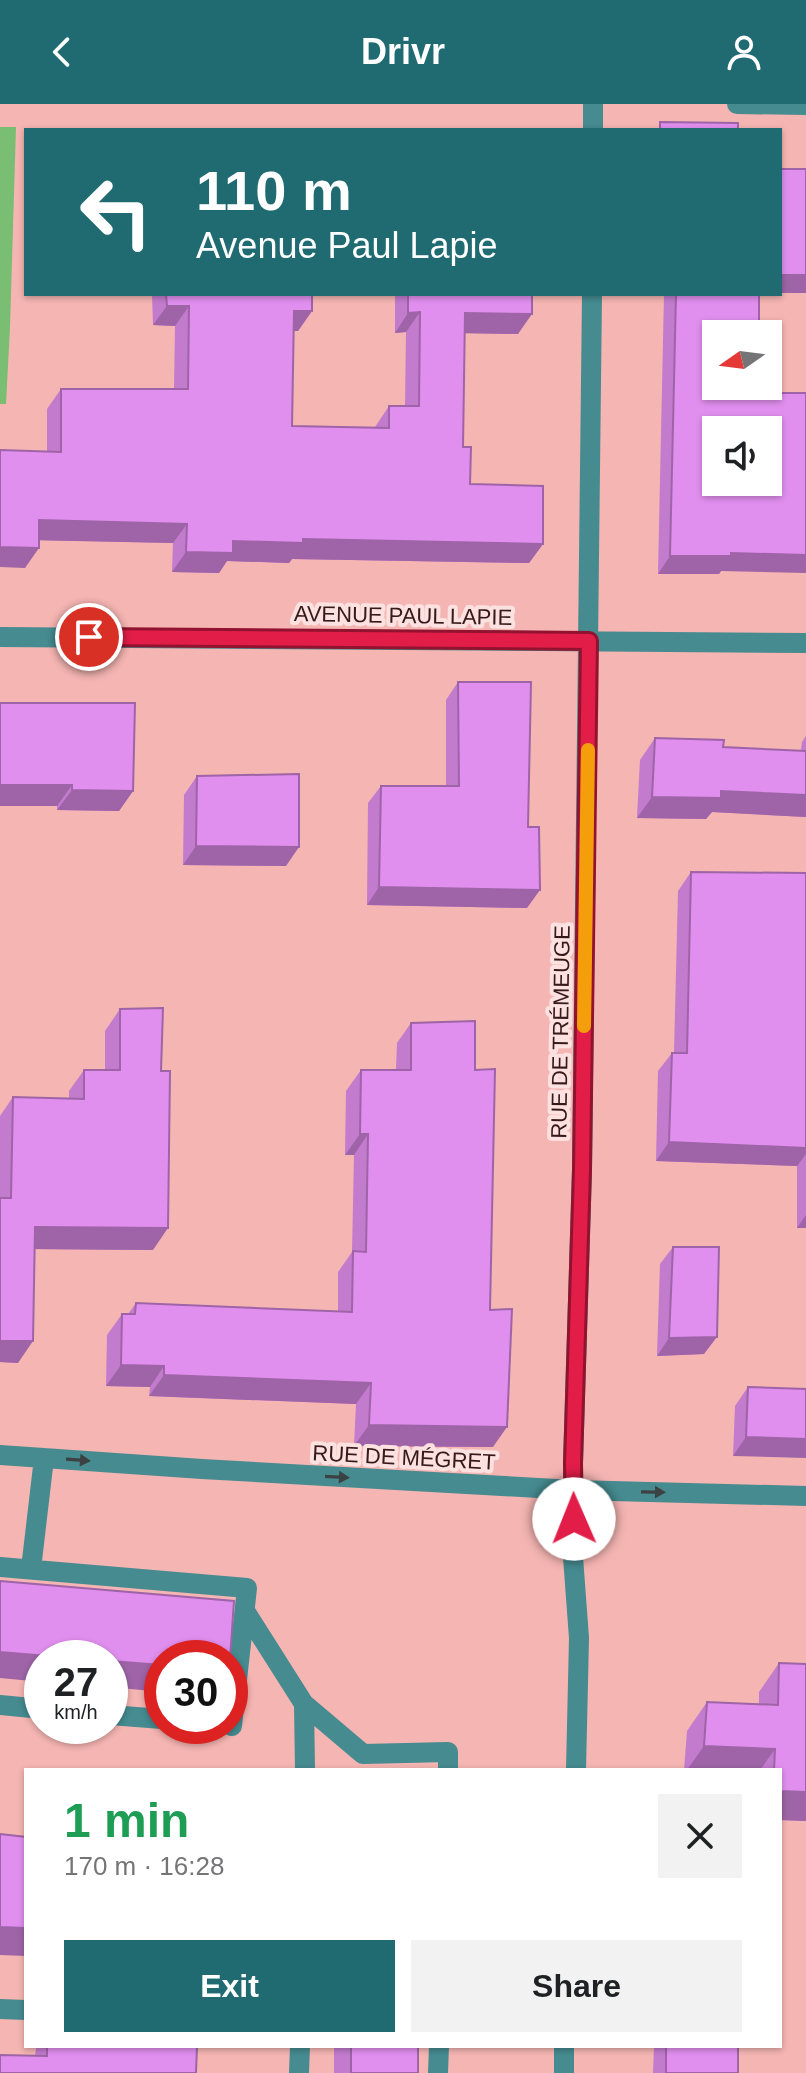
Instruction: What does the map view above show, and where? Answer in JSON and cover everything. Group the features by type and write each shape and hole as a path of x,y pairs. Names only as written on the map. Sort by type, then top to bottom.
{"street":[{"path":"593,104 593,128"},
{"path":"737,104 806,105"},
{"name":"RUE DE TRÉMEUGE","path":"576,1768 579,1638 573,1557 575,1360 582,1170 592,296"},
{"name":"AVENUE PAUL LAPIE","path":"0,637 806,643"},
{"name":"RUE DE MÉGRET","path":"0,1455 574,1490 806,1496"},
{"path":"31,1569 44,1458"},
{"path":"0,1567 247,1588 242,1640"},
{"path":"245,1611 304,1704 363,1754 448,1752 448,1768"},
{"path":"304,1704 305,1768"},
{"path":"0,1705 24,1707"},
{"path":"0,2009 24,2010"},
{"path":"299,2073 300,2048"},
{"path":"438,2073 439,2048"},
{"path":"564,2048 564,2073"}],"green space":[{"path":"0,127 16,127 6,404 0,404"}],"building":[{"path":"660,122 738,123 738,128 660,128"},
{"path":"782,169 806,169 806,275 782,275"},
{"path":"166,296 312,296 312,311 294,311 292,426 389,428 389,406 419,406 420,312 408,313 408,296 532,296 532,314 465,313 463,447 471,447 470,484 543,486 543,544 303,539 303,543 233,541 233,553 186,552 187,524 39,520 39,548 0,547 0,450 61,452 61,389 188,389 189,306 167,306"},
{"path":"676,296 759,296 759,320 702,320 702,400 782,400 782,393 806,393 806,555 731,553 731,556 670,556"},
{"path":"458,682 531,682 528,827 539,827 540,890 379,887 381,786 459,786"},
{"path":"0,703 135,703 133,791 72,790 72,785 0,785"},
{"path":"655,738 724,740 723,747 806,751 806,795 721,791 721,798 652,797"},
{"path":"299,774 299,847 196,846 197,776"},
{"path":"691,872 806,873 806,1148 669,1142 672,1053 687,1053"},
{"path":"163,1008 161,1071 170,1071 168,1228 35,1227 33,1341 0,1341 0,1198 11,1198 13,1097 84,1099 84,1070 120,1070 120,1009"},
{"path":"475,1021 475,1070 495,1069 490,1310 512,1309 507,1427 369,1425 371,1383 164,1375 164,1366 121,1365 122,1314 135,1314 136,1303 352,1312 353,1251 366,1252 368,1134 360,1134 361,1070 411,1070 411,1023"},
{"path":"673,1247 719,1247 717,1337 669,1338"},
{"path":"748,1387 806,1389 806,1439 746,1437"},
{"path":"0,1581 234,1601 231,1640 144,1640 144,1664 128,1662 128,1640 24,1640 24,1654 0,1652"},
{"path":"779,1663 806,1664 806,1792 782,1791 782,1768 774,1768 775,1749 704,1746 707,1702 778,1705"},
{"path":"0,1834 24,1837 24,1928 0,1927"},
{"path":"47,2048 197,2048 196,2073 0,2073 0,2055 47,2056"},
{"path":"351,2048 418,2048 418,2073 351,2073"},
{"path":"666,2048 738,2048 738,2073 666,2073"}],"slow traffic":[{"path":"584,1026 588,750"}],"route":[{"path":"89,637 589,641 574,1519"}]}
